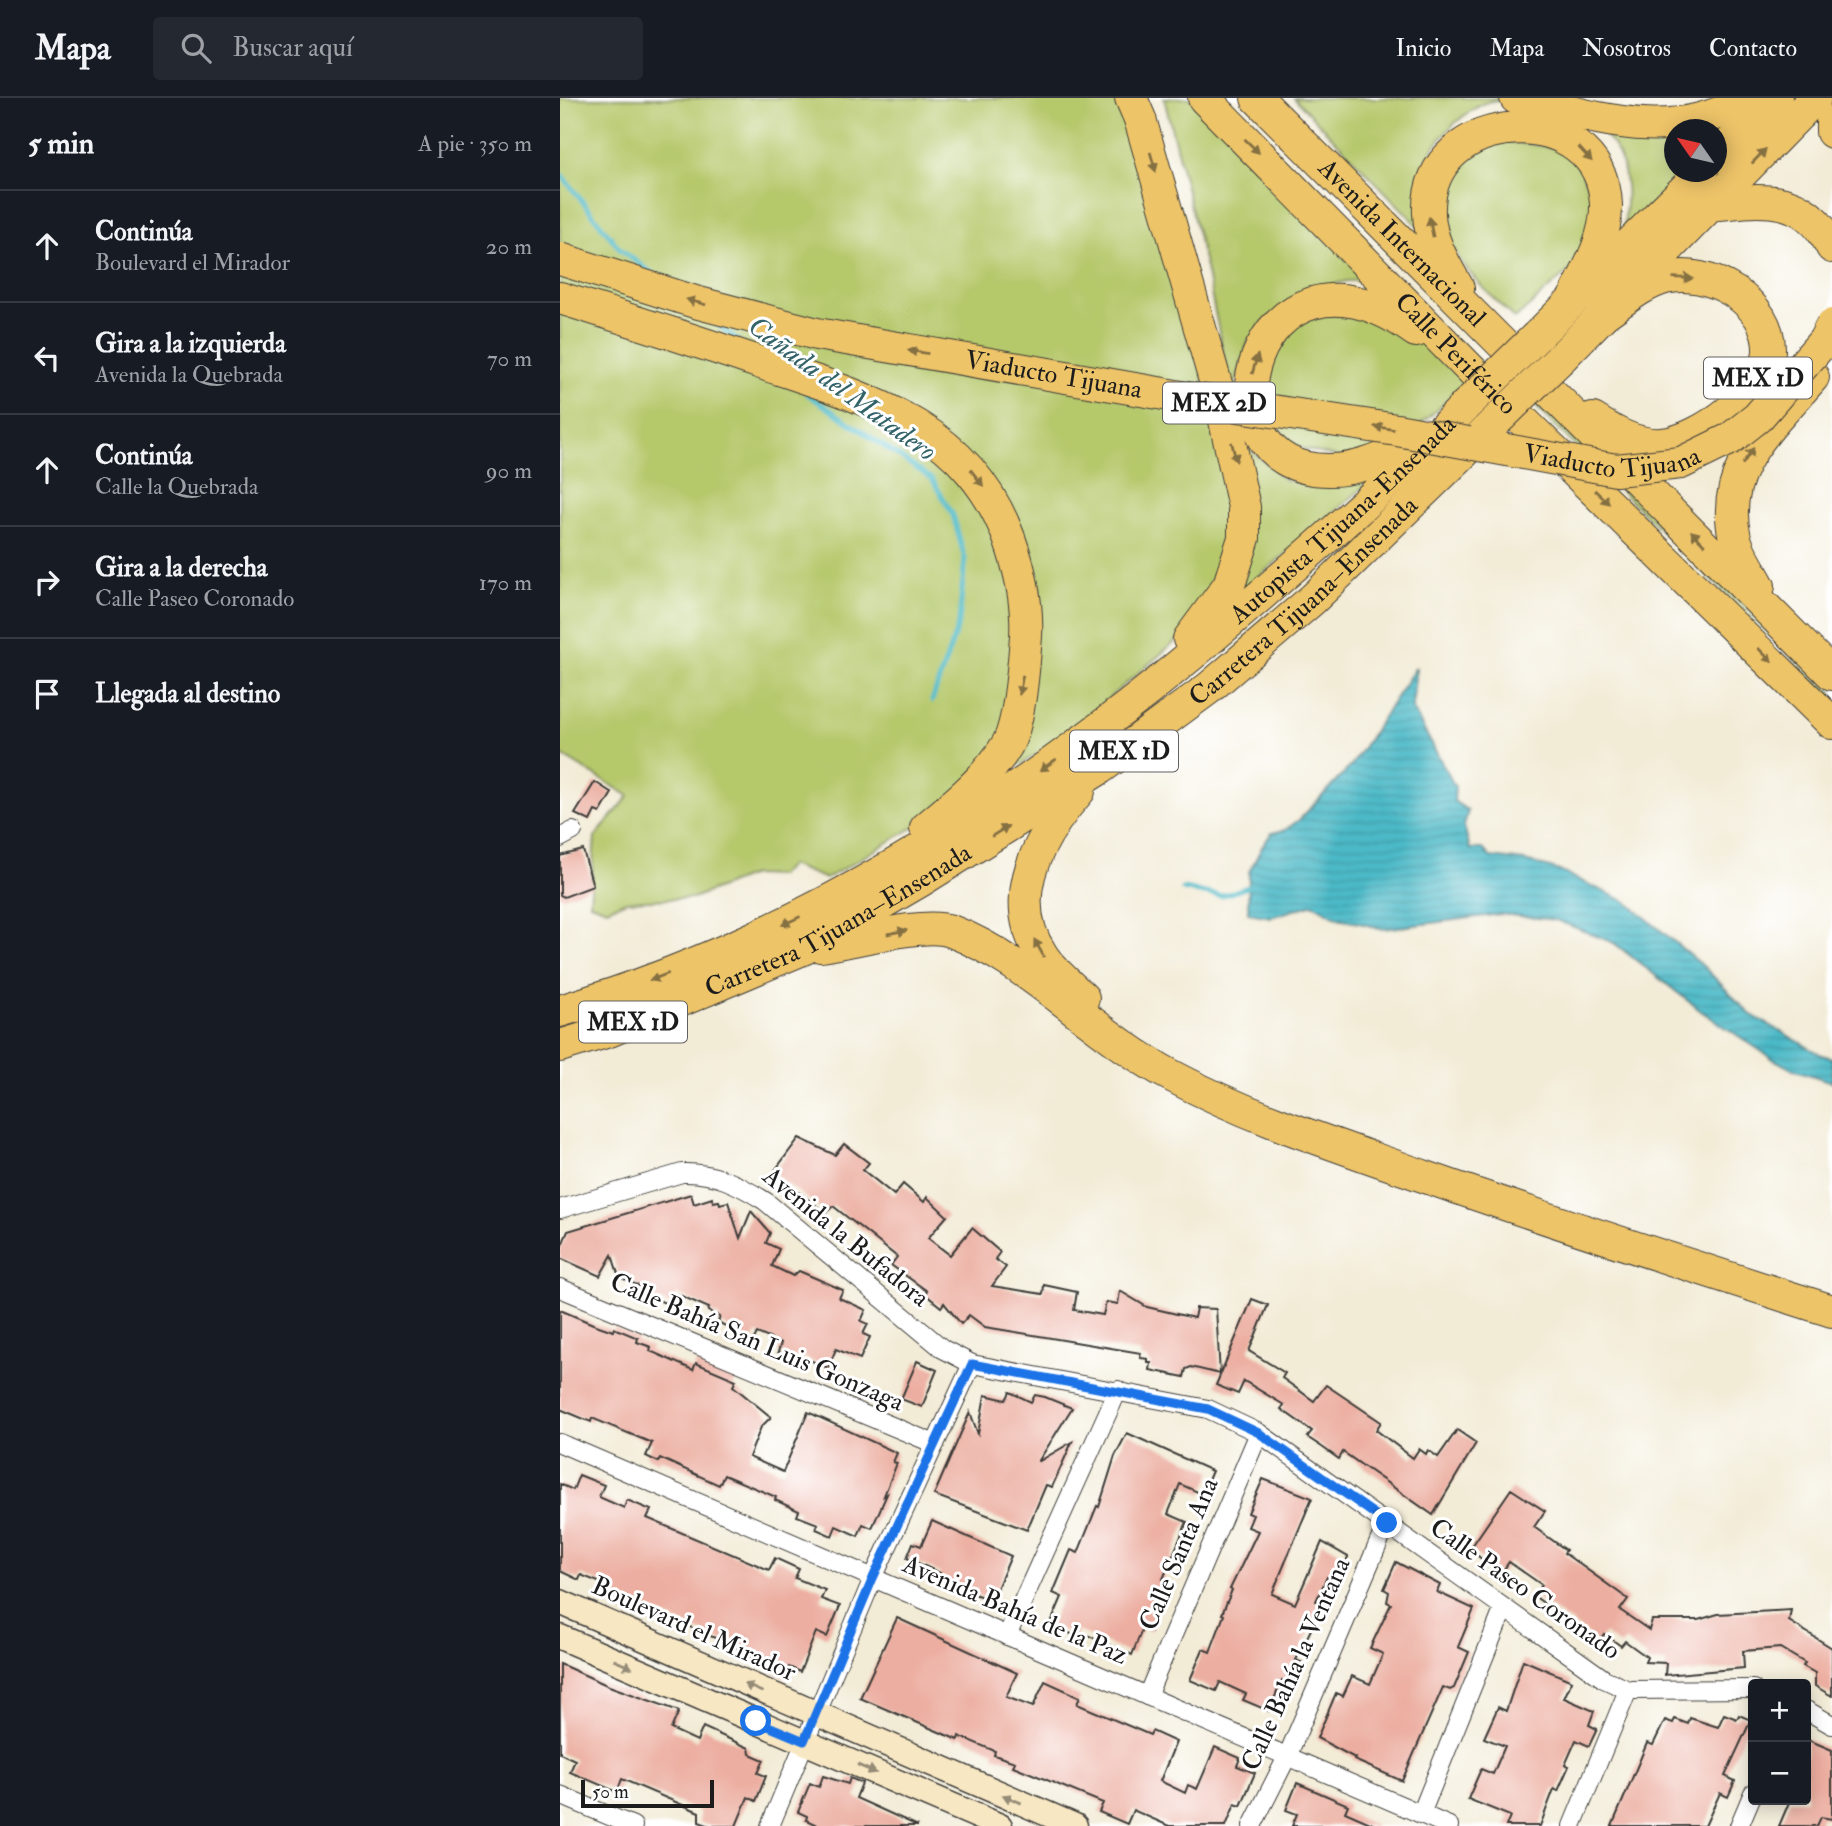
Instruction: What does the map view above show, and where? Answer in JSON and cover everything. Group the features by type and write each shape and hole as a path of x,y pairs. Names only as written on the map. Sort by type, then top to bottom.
{"highway":[{"name":"MEX 1D","path":"1124,712 1198,629 1229,585 1244,538 1244,507 1220,398 1140,119 1131,98"},
{"name":"Calle Periférico","path":"1204,98 1470,369 1832,723"},
{"name":"Avenida Internacional","path":"1257,98 1549,387"},
{"path":"1516,98 1586,115 1648,126 1692,124 1729,110 1749,98"},
{"path":"1727,147 1776,98"},
{"path":"1601,316 1815,98"},
{"path":"1832,121 1832,132"},
{"path":"1470,311 1435,246 1429,216 1430,192 1441,168 1455,150 1495,128 1540,129 1563,138 1578,146 1592,162 1602,181 1606,206 1602,232 1573,299"},
{"name":"Autopista Tijuana-Ensenada","path":"1124,712 1285,576 1435,438 1692,182"},
{"path":"1711,205 1759,199 1778,201 1796,207 1830,242"},
{"name":"Viaducto Tijuana","path":"560,259 695,302 817,334 1193,400 1397,430 1616,470 1681,463 1730,439 1758,417 1824,341 1832,325"},
{"name":"MEX 1D","path":"1549,387 1611,430 1643,443 1663,444 1686,438 1713,424 1735,406 1765,368 1769,353 1763,319 1738,294 1702,279 1684,276 1649,284 1601,316"},
{"path":"560,298 873,401 922,427 956,454 979,479 1000,514 1019,565 1027,617 1023,679 1009,743 975,784 928,827 833,899"},
{"path":"1435,438 1354,466 1331,470 1293,462 1266,441 1255,421 1250,403 1254,360 1275,325 1294,310 1332,301 1357,301 1388,311 1470,369"},
{"name":"Carretera Tijuana–Ensenada","path":"560,1046 609,1031 704,993 805,948 1099,769 1209,688 1313,599 1601,316"},
{"path":"1770,610 1736,541 1731,517 1732,490 1739,469 1753,448 1832,354"},
{"name":"Calle Periférico","path":"1549,387 1832,674"},
{"name":"Carretera Tijuana–Ensenada","path":"560,1011 723,952 833,899 950,830 1124,712"},
{"path":"1099,769 1049,829 1027,879 1025,897 1030,933 1042,956 1096,1010 1157,1049 1386,1146 1591,1219 1832,1297"},
{"path":"805,948 861,941 918,928 948,930 996,954 1106,1035 1171,1076 1305,1134 1582,1232 1832,1311"}],"main road":[{"name":"Boulevard el Mirador","path":"560,1602 816,1716 1075,1826"},
{"path":"560,1637 1000,1826"}],"street":[{"name":"Avenida la Bufadora","path":"560,1209 682,1173 703,1172 732,1181 765,1201 943,1349 972,1364"},
{"name":"Calle Bahía San Luis Gonzaga","path":"560,1288 934,1444"},
{"name":"Calle Paseo Coronado","path":"972,1364 1208,1409 1259,1433 1387,1523 1503,1610 1604,1679 1629,1690 1748,1689"},
{"path":"770,1826 873,1578 972,1364"},
{"path":"1007,1636 1118,1390"},
{"name":"Calle Santa Ana","path":"1147,1696 1259,1433"},
{"name":"Avenida Bahía de la Paz","path":"560,1443 1450,1826"},
{"name":"Calle Bahía la Ventana","path":"1252,1826 1287,1757 1387,1523"},
{"path":"1421,1814 1503,1610"},
{"path":"1572,1826 1629,1690"},
{"path":"1811,1713 1832,1725"},
{"path":"560,1795 633,1826"},
{"path":"1739,1826 1748,1805"}],"green space":[{"path":"560,98 1121,98 1239,501 1236,556 1181,637 1053,745 826,879 790,865 779,876 752,875 693,898 626,901 607,909 590,903 595,837 629,796 560,754"},
{"path":"1164,98 1211,98 1369,281 1347,281 1317,288 1262,323 1248,342 1235,385 1236,413 1241,436 1252,451 1285,480 1337,487 1371,481 1238,594 1247,471 1206,268"},
{"path":"1294,98 1550,98 1640,124 1664,123 1664,182 1675,182 1623,233 1626,199 1623,165 1613,145 1604,135 1577,121 1513,103 1491,101 1480,106 1447,131 1425,165 1422,199 1428,236"},
{"path":"1738,119 1727,131 1727,120"},
{"path":"1483,138 1571,150 1598,209 1572,268 1515,319 1470,273 1449,238 1444,219 1445,198 1453,177"},
{"path":"1304,314 1402,317 1473,378 1405,438 1353,461 1300,448 1273,425 1264,405 1270,352"},
{"path":"1539,401 1832,692 1832,699 1534,405"}],"water":[{"path":"1416,667 1412,708 1455,787 1454,801 1468,811 1464,826 1470,849 1483,849 1490,857 1525,861 1557,870 1627,902 1703,966 1750,1014 1832,1058 1832,1082 1790,1068 1773,1059 1701,1011 1614,943 1556,920 1501,914 1384,929 1338,918 1313,904 1271,917 1248,913 1249,872 1263,845 1272,833 1285,830 1299,820 1351,766"}],"building":[{"path":"595,782 612,793 600,813 595,811 590,821 575,814"},
{"path":"583,850 593,886 564,897 560,895 560,856"},
{"path":"799,1138 835,1155 844,1144 869,1163 863,1170 894,1195 903,1184 924,1202 927,1197 947,1216 928,1238 950,1255 972,1228 1000,1252 995,1259 1006,1267 992,1286 1043,1294 1044,1285 1077,1292 1074,1310 1103,1315 1106,1302 1118,1304 1120,1291 1147,1307 1194,1318 1196,1308 1216,1309 1220,1374 1191,1367 1186,1369 1184,1377 1150,1370 1151,1363 1148,1363 1148,1359 1140,1358 1141,1353 985,1327 969,1315 961,1324 944,1303 941,1307 925,1294 927,1291 891,1265 897,1257 866,1232 833,1206 826,1213 773,1173"},
{"path":"691,1194 694,1204 712,1198 713,1202 719,1201 720,1204 728,1202 740,1238 751,1211 770,1233 766,1243 779,1249 772,1266 793,1276 799,1271 843,1290 839,1298 866,1310 861,1321 868,1324 863,1334 870,1337 860,1359 836,1349 828,1368 803,1357 801,1361 778,1352 781,1343 757,1333 753,1341 728,1331 729,1328 718,1322 720,1317 708,1311 709,1308 677,1294 672,1306 639,1292 641,1287 619,1277 612,1255 600,1276 560,1258 560,1249 568,1231"},
{"path":"1252,1299 1268,1305 1249,1351 1285,1373 1282,1378 1314,1401 1326,1385 1381,1422 1376,1430 1413,1458 1419,1449 1426,1454 1428,1450 1438,1457 1457,1430 1476,1443 1433,1515 1343,1452 1339,1459 1307,1437 1312,1431 1281,1409 1284,1405 1244,1381 1238,1394 1216,1385"},
{"path":"560,1310 638,1338 637,1342 651,1347 650,1351 693,1370 696,1363 736,1380 733,1386 771,1417 761,1427 749,1457 783,1472 808,1412 897,1453 893,1462 897,1463 884,1496 887,1494 872,1528 863,1524 858,1536 836,1526 832,1536 816,1529 818,1524 797,1516 799,1511 775,1500 776,1497 724,1475 719,1485 660,1458 658,1462 646,1456 652,1443 592,1418 591,1422 560,1409"},
{"path":"917,1361 937,1370 922,1407 901,1399"},
{"path":"1010,1392 1031,1402 1035,1395 1072,1408 1038,1462 1072,1442 1052,1487 1046,1485 1027,1530 934,1495 970,1412 978,1434 985,1395 1006,1400"},
{"path":"1127,1433 1212,1471 1202,1494 1180,1484 1168,1514 1187,1522 1163,1579 1166,1580 1151,1616 1156,1618 1151,1631 1143,1627 1132,1655 1078,1631 1076,1636 1050,1625 1062,1597 1053,1593 1071,1550 1078,1553 1097,1506 1099,1507 1115,1456"},
{"path":"579,1475 604,1485 599,1497 624,1508 627,1500 651,1510 647,1518 769,1570 775,1558 799,1569 795,1578 825,1590 821,1599 840,1606 827,1637 816,1632 800,1672 789,1667 784,1677 758,1666 760,1661 743,1655 745,1651 651,1610 648,1618 601,1598 606,1585 581,1575 579,1580 560,1571 560,1484 573,1490"},
{"path":"1263,1479 1312,1498 1272,1594 1295,1604 1322,1542 1348,1557 1338,1581 1327,1577 1316,1601 1327,1606 1321,1619 1317,1617 1296,1660 1303,1663 1291,1684 1282,1680 1269,1711 1243,1700 1246,1694 1220,1682 1216,1691 1190,1680 1203,1649 1210,1652 1232,1590 1230,1589 1258,1531 1248,1527 1253,1515 1248,1513"},
{"path":"1511,1489 1545,1511 1534,1527 1566,1550 1564,1553 1628,1599 1620,1610 1649,1630 1652,1620 1698,1620 1718,1614 1791,1610 1789,1621 1832,1648 1832,1696 1815,1686 1815,1673 1803,1666 1805,1663 1780,1648 1743,1651 1744,1668 1665,1675 1666,1663 1645,1662 1647,1657 1625,1641 1621,1646 1604,1634 1598,1642 1534,1596 1542,1585 1509,1562 1500,1575 1470,1549"},
{"path":"932,1521 1011,1556 992,1600 937,1582 940,1573 907,1558 913,1543 921,1546"},
{"path":"1396,1562 1440,1585 1437,1592 1474,1609 1458,1647 1469,1652 1454,1688 1450,1690 1443,1687 1402,1781 1354,1760 1355,1758 1317,1738 1336,1693 1343,1696 1352,1676 1370,1684 1383,1654 1370,1648 1391,1604 1387,1602 1389,1592 1384,1589"},
{"path":"897,1618 1017,1673 1006,1697 1033,1707 1045,1681 1080,1697 1077,1704 1150,1735 1152,1731 1176,1742 1160,1781 1185,1793 1188,1785 1197,1789 1215,1747 1240,1758 1237,1766 1255,1773 1241,1806 1235,1804 1226,1826 1169,1826 1133,1810 1127,1824 1099,1812 1103,1803 1013,1766 1015,1762 994,1755 995,1751 959,1736 958,1740 860,1698"},
{"path":"1523,1660 1572,1681 1564,1698 1594,1711 1589,1725 1597,1729 1589,1746 1576,1740 1565,1765 1569,1766 1558,1791 1554,1789 1540,1826 1506,1826 1510,1816 1468,1799 1481,1769 1493,1774 1505,1746 1484,1738 1498,1707 1506,1711"},
{"path":"560,1664 609,1686 679,1711 671,1729 697,1741 703,1727 749,1748 750,1754 764,1760 758,1773 766,1776 756,1801 748,1797 736,1826 710,1826 699,1822 699,1812 622,1779 617,1792 570,1772 575,1760 560,1753"},
{"path":"1724,1714 1737,1719 1739,1715 1748,1719 1748,1726 1725,1776 1735,1781 1728,1797 1720,1793 1705,1826 1612,1826 1647,1743 1653,1745 1665,1720 1673,1723 1675,1719 1688,1724 1690,1718 1718,1727"},
{"path":"1811,1741 1832,1750 1832,1819 1821,1817 1817,1826 1779,1826 1788,1805 1811,1805"},
{"path":"823,1776 848,1784 850,1778 862,1783 856,1798 918,1826 819,1826 806,1820 807,1816 798,1812 810,1783 819,1787"},
{"path":"1297,1783 1348,1805 1345,1812 1377,1826 1292,1826 1297,1814 1286,1810"}],"waterway":[{"name":"Cañada del Matadero","path":"560,173 620,249 653,274"},
{"name":"Cañada del Matadero","path":"713,321 738,341"},
{"name":"Cañada del Matadero","path":"807,394 932,479 953,515 965,559 959,622 932,701"},
{"name":"Cañada del Matadero","path":"1183,889 1221,896 1251,886"}],"route":[{"path":"756,1721 804,1741 873,1578 972,1364 1208,1409 1259,1433 1387,1523"}]}
